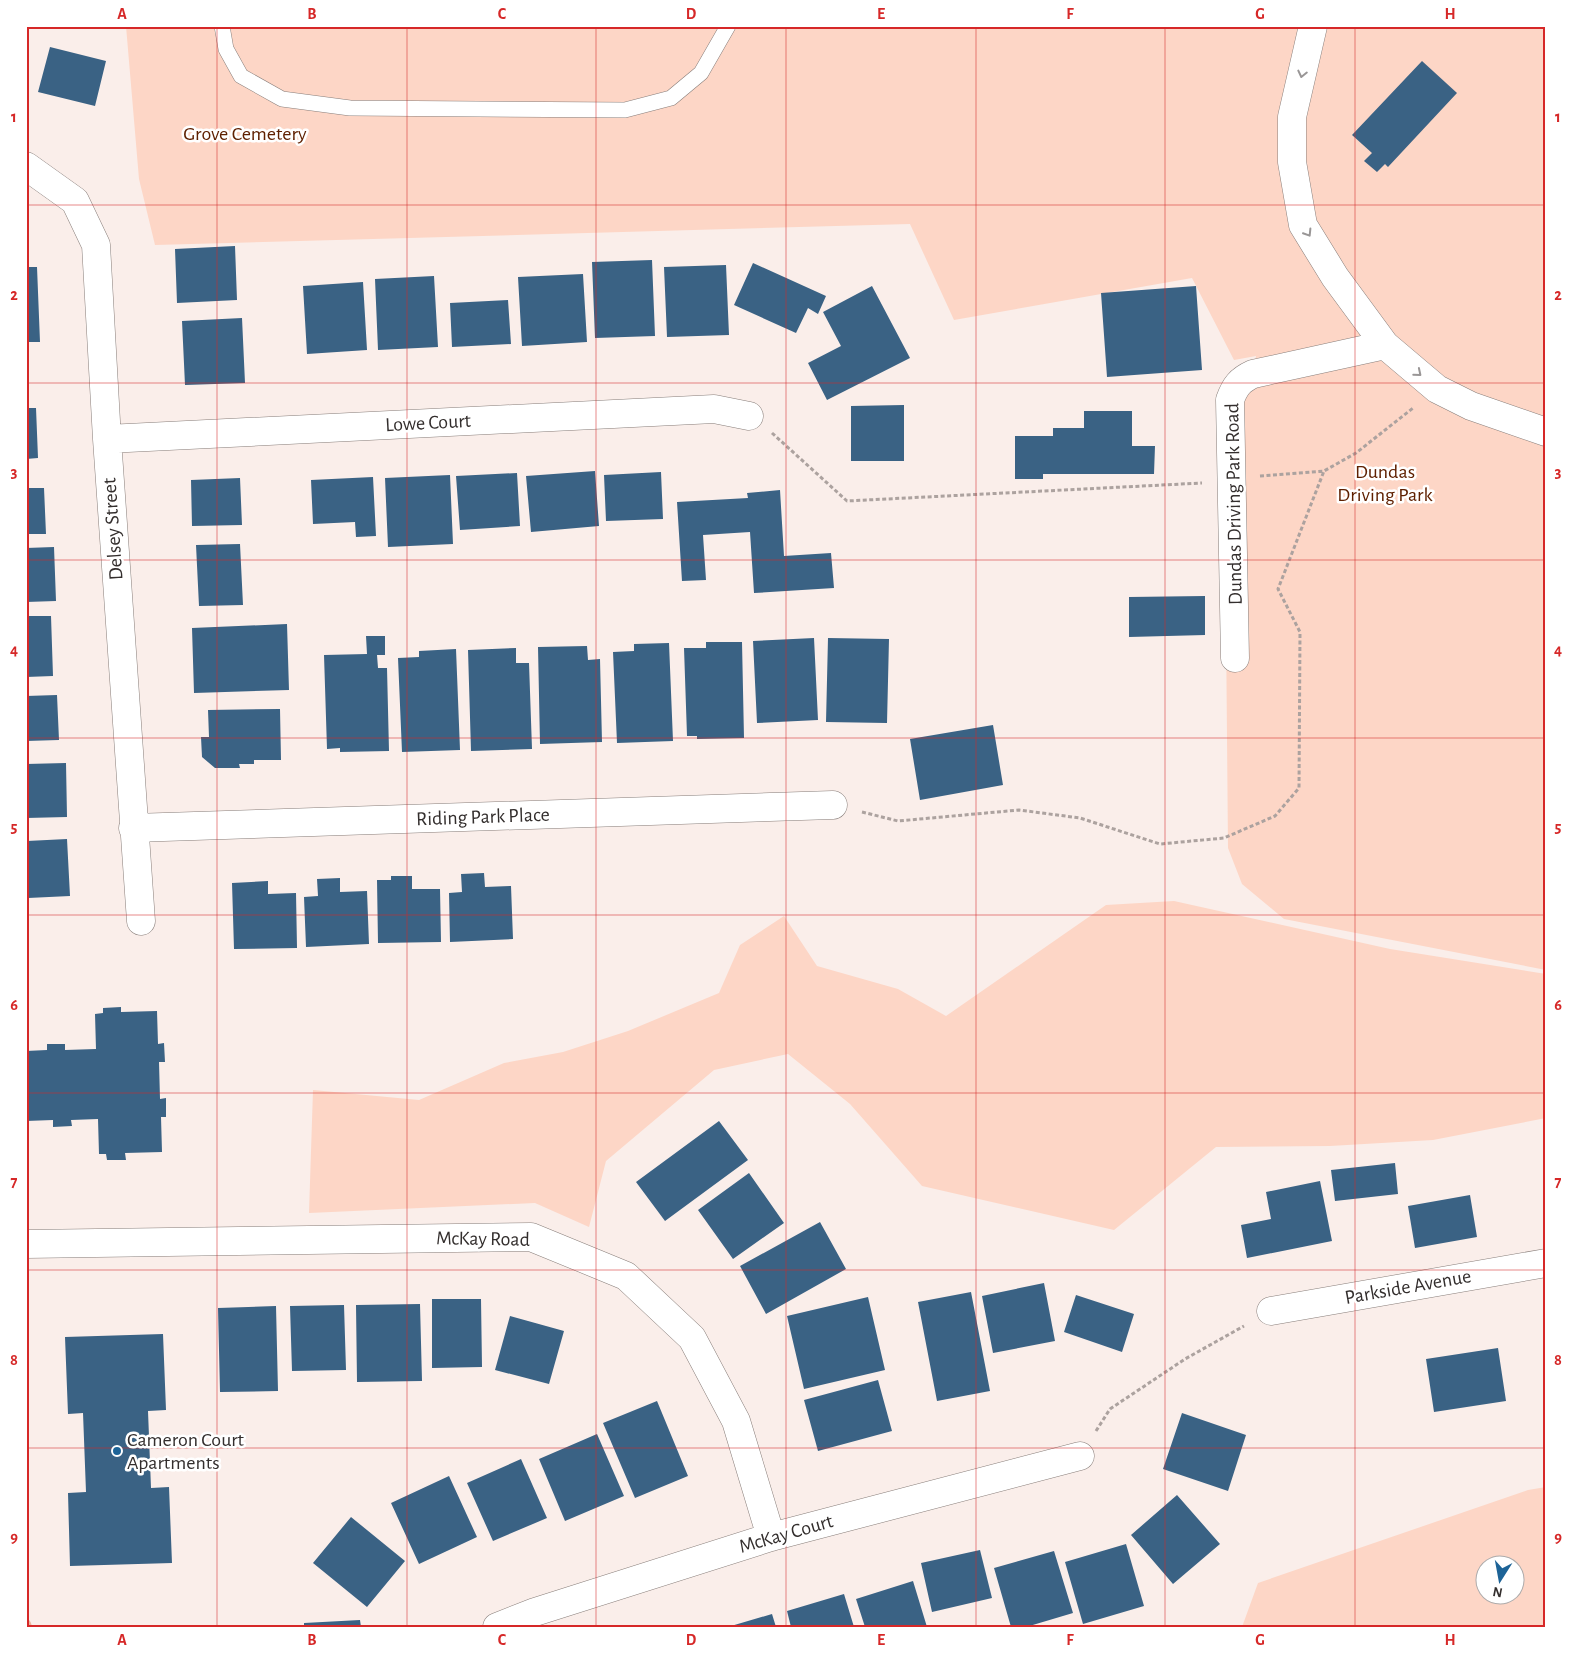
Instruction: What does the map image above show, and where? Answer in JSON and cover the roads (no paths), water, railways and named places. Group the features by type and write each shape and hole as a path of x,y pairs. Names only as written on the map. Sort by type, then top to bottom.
{"street":[{"path":"1313,26 1292,117 1292,162 1303,225 1335,277 1385,345 1437,389 1471,406 1546,432"},
{"name":"Delsey Street","path":"26,166 75,201 96,245 133,828 142,921"},
{"name":"Dundas Driving Park Road","path":"1236,658 1230,400 1238,384 1253,374 1385,345"},
{"name":"Lowe Court","path":"107,439 714,409 748,416"},
{"name":"Riding Park Place","path":"133,828 833,805"},
{"name":"McKay Road","path":"26,1244 531,1237 626,1276 692,1338 736,1421 771,1538"},
{"name":"Parkside Avenue","path":"1271,1311 1546,1263"},
{"name":"McKay Court","path":"497,1627 535,1612 771,1538 1080,1456"}],"lane":[{"path":"222,26 226,49 241,76 282,99 350,108 625,110 670,98 701,72 726,28"}],"place":[{"name":"Cameron Court Apartments","path":"117,1451"}],"park label":[{"name":"Grove Cemetery","path":"245,134"},
{"name":"Dundas Driving Park","path":"1385,484"}]}
